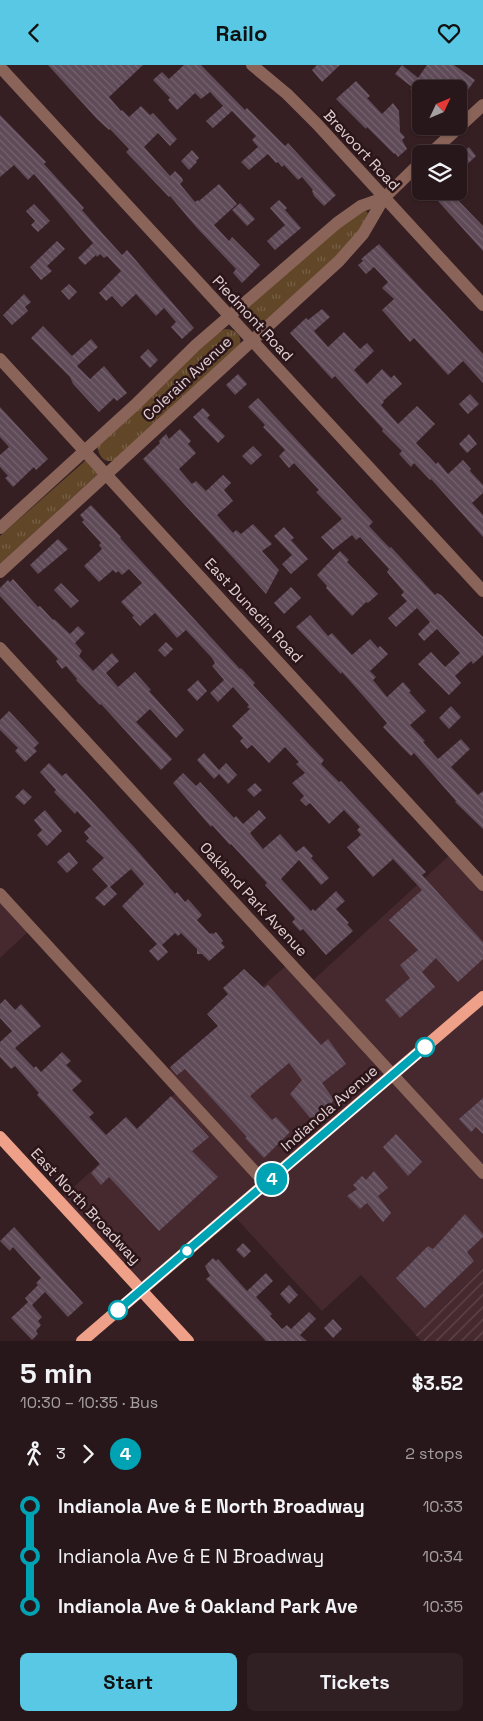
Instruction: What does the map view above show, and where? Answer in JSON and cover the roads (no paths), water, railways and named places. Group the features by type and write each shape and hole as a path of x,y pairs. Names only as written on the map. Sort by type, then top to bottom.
{"main road":[{"name":"Indianola Avenue","path":"82,1341 483,997"},
{"name":"East North Broadway","path":"0,1137 188,1341"}],"street":[{"name":"Brevoort Road","path":"252,65 287,94 483,305"},
{"name":"Piedmont Road","path":"0,67 483,591"},
{"path":"440,145 483,105"},
{"name":"Colerain Avenue","path":"0,572 339,261 363,234 384,198 412,171"},
{"name":"Colerain Avenue","path":"0,528 85,451 190,351 336,223 361,206 384,198"},
{"name":"East Dunedin Road","path":"0,359 483,885"},
{"name":"Oakland Park Avenue","path":"0,649 483,1173"},
{"path":"0,894 266,1184"}]}
